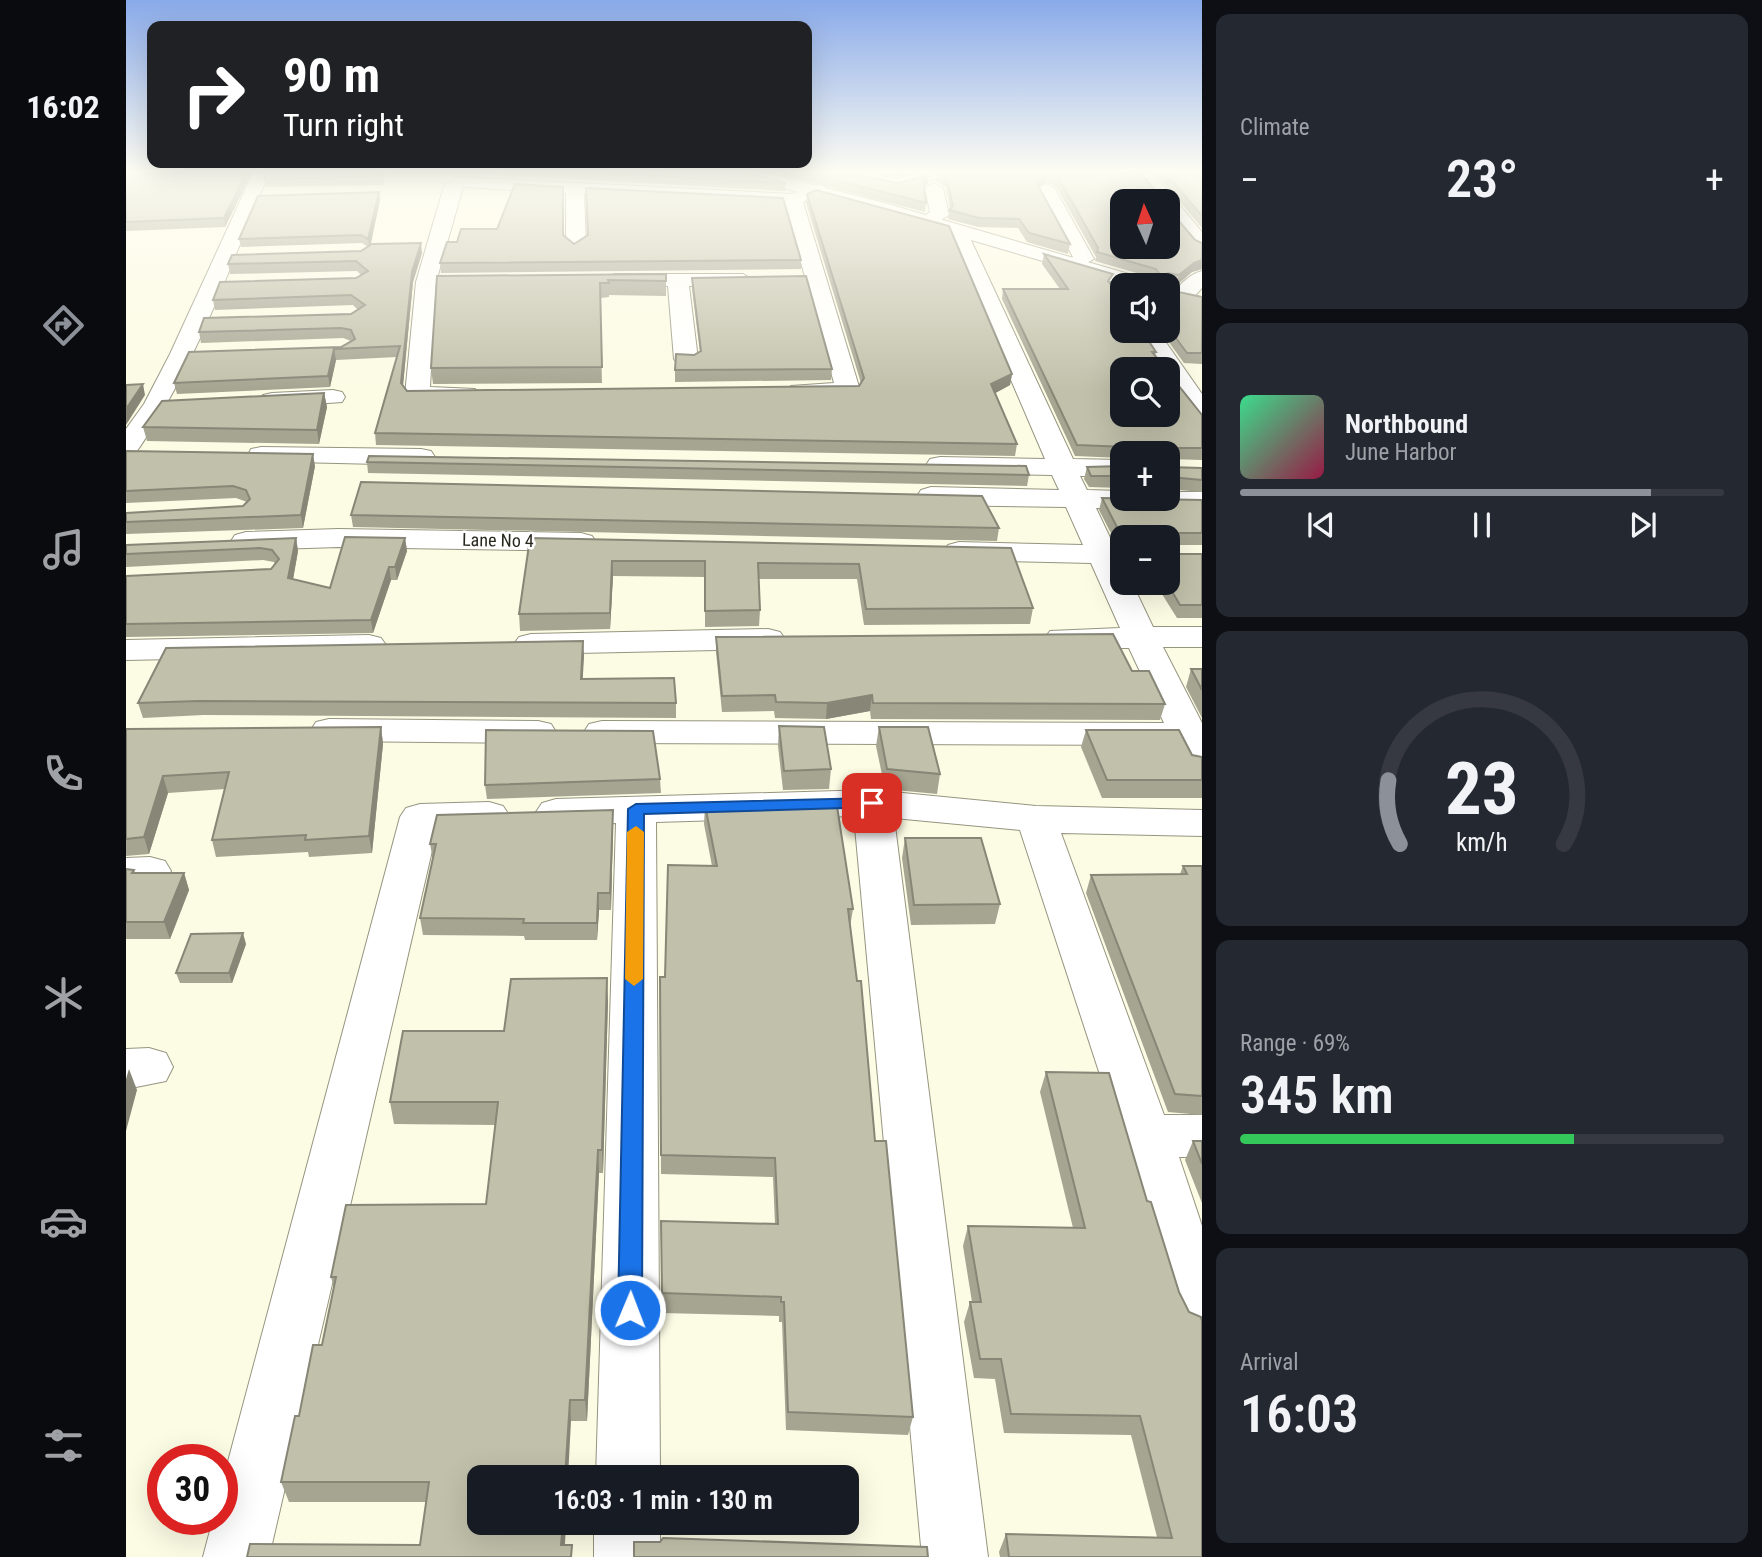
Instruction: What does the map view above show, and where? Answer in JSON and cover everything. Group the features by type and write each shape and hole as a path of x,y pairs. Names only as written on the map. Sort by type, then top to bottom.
{"street":[{"path":"153,453 126,450 156,405 182,354 230,246"},
{"path":"436,246 426,282 417,395 487,394"},
{"path":"779,391 848,390 808,246"},
{"path":"963,246 1061,466 1077,499 1110,552"},
{"path":"1010,246 1073,264 1110,279"},
{"path":"1073,264 1084,259 1077,246"},
{"path":"225,256 253,255"},
{"path":"1184,295 1202,277"},
{"path":"793,279 818,278"},
{"path":"594,280 767,279"},
{"path":"678,281 686,359"},
{"path":"426,282 454,282"},
{"path":"213,284 239,284"},
{"path":"197,320 223,319"},
{"path":"1155,343 1202,412"},
{"path":"182,354 209,353"},
{"path":"251,401 333,397"},
{"path":"156,405 183,404"},
{"path":"235,454 453,458"},
{"path":"908,465 1110,468"},
{"path":"288,482 344,483"},
{"path":"911,495 1202,501"},
{"name":"Lane No 4","path":"219,542 338,538 615,542"},
{"path":"935,550 1110,555"},
{"path":"300,730 1197,744 1139,638 1125,595"},
{"path":"1032,638 1202,637"},
{"path":"504,644 804,639"},
{"path":"126,650 393,645"},
{"path":"872,803 955,1557"},
{"path":"236,1557 420,817 872,803 1036,819 1202,823"},
{"path":"628,1465 636,809"},
{"path":"1036,819 1146,1136 1202,1311"},
{"path":"1146,1136 1202,1136"},
{"path":"627,1535 627,1557"}],"building":[{"path":"369,246 420,246 412,272 401,383 407,391 859,386 864,378 823,246 957,246 1012,374 991,384 1017,444 375,433 400,346 334,349 328,376 174,383 189,352 341,347 355,339 351,330 341,328 199,332 204,318 351,314 365,305 351,295 213,300 220,282 356,278 368,271 356,261 228,264 232,255 361,251"},
{"path":"446,246 797,246 801,260 440,263"},
{"path":"1097,246 1110,246 1110,256 1097,252"},
{"path":"1180,246 1202,246 1202,260 1180,274 1159,273 1156,269 1121,259 1180,259"},
{"path":"1044,254 1110,273 1110,343 1150,343 1156,352 1152,352 1156,357 1110,357 1110,427 1180,427 1180,387 1202,415 1202,448 1180,448 1180,441 1110,441 1110,446 1077,445 1003,289 1068,289"},
{"path":"666,274 666,281 608,280 609,283 600,283 602,367 431,368 437,276"},
{"path":"806,276 832,369 675,370 676,354 694,355 701,351 692,278"},
{"path":"1180,292 1202,297 1202,353 1187,353 1180,343"},
{"path":"143,384 126,409 126,385"},
{"path":"324,393 317,430 143,427 162,401"},
{"path":"126,451 313,454 301,515 126,522 126,513 243,506 250,499 246,490 233,486 126,491"},
{"path":"369,456 1026,466 1029,475 367,462"},
{"path":"1110,466 1110,476 1091,476 1087,467"},
{"path":"1180,467 1202,468 1202,480 1180,478"},
{"path":"361,482 982,496 999,528 351,515"},
{"path":"1102,498 1110,498 1110,511 1180,511 1180,500 1202,500 1202,533 1180,533 1180,525 1116,525"},
{"path":"345,537 405,538 395,567 389,567 371,620 126,624 126,576 271,569 279,559 272,550 260,548 126,554 126,545 296,538 288,578 330,588"},
{"path":"530,538 1011,548 1033,608 866,609 859,564 758,563 760,610 705,611 705,561 612,561 610,613 519,614"},
{"path":"1180,554 1202,554 1202,605 1180,605 1174,595 1180,595"},
{"path":"1113,634 1132,671 1149,671 1165,704 873,703 872,695 827,703 776,702 775,695 722,696 716,637"},
{"path":"583,641 581,679 674,678 676,703 138,703 166,648"},
{"path":"1191,669 1202,669 1202,690"},
{"path":"779,726 824,727 831,769 784,771"},
{"path":"381,727 369,836 305,840 306,835 212,840 229,772 163,776 144,837 126,839 126,729"},
{"path":"879,727 928,727 940,774 887,769"},
{"path":"486,730 653,731 660,779 485,785"},
{"path":"1086,730 1179,730 1192,755 1202,757 1202,780 1107,780"},
{"path":"836,800 853,909 848,909 857,981 861,981 875,1141 886,1141 913,1417 788,1412 784,1302 781,1302 781,1297 662,1293 661,1221 778,1224 775,1158 661,1155 660,977 665,977 668,865 717,866 705,805"},
{"path":"613,810 610,893 598,893 597,923 420,918 436,844 430,844 437,815"},
{"path":"905,838 981,838 1000,904 914,905"},
{"path":"1183,866 1202,866 1202,1096 1175,1094 1091,875 1187,874"},
{"path":"126,869 134,870 132,873 184,873 164,922 126,922"},
{"path":"243,933 229,973 176,973 191,934"},
{"path":"607,978 602,1150 598,1150 585,1400 570,1400 566,1465 467,1465 467,1535 562,1535 561,1545 572,1545 571,1557 247,1557 250,1544 420,1545 429,1482 281,1482 295,1416 299,1416 313,1345 322,1345 336,1277 331,1277 346,1205 486,1204 498,1102 390,1102 403,1031 504,1031 511,979"},
{"path":"1046,1072 1109,1073 1147,1201 1151,1202 1179,1292 1189,1312 1201,1317 1202,1557 1009,1557 1006,1534 1172,1538 1140,1416 1011,1414 1001,1359 980,1359 970,1302 981,1302 968,1226 1085,1228"},
{"path":"1193,1141 1202,1141 1202,1164"},
{"path":"663,1538 927,1547 928,1557 634,1557 634,1542 660,1542"}],"slow traffic":[{"path":"634,979 636,832"}],"route":[{"path":"630,1310 636,809 872,803"}]}
